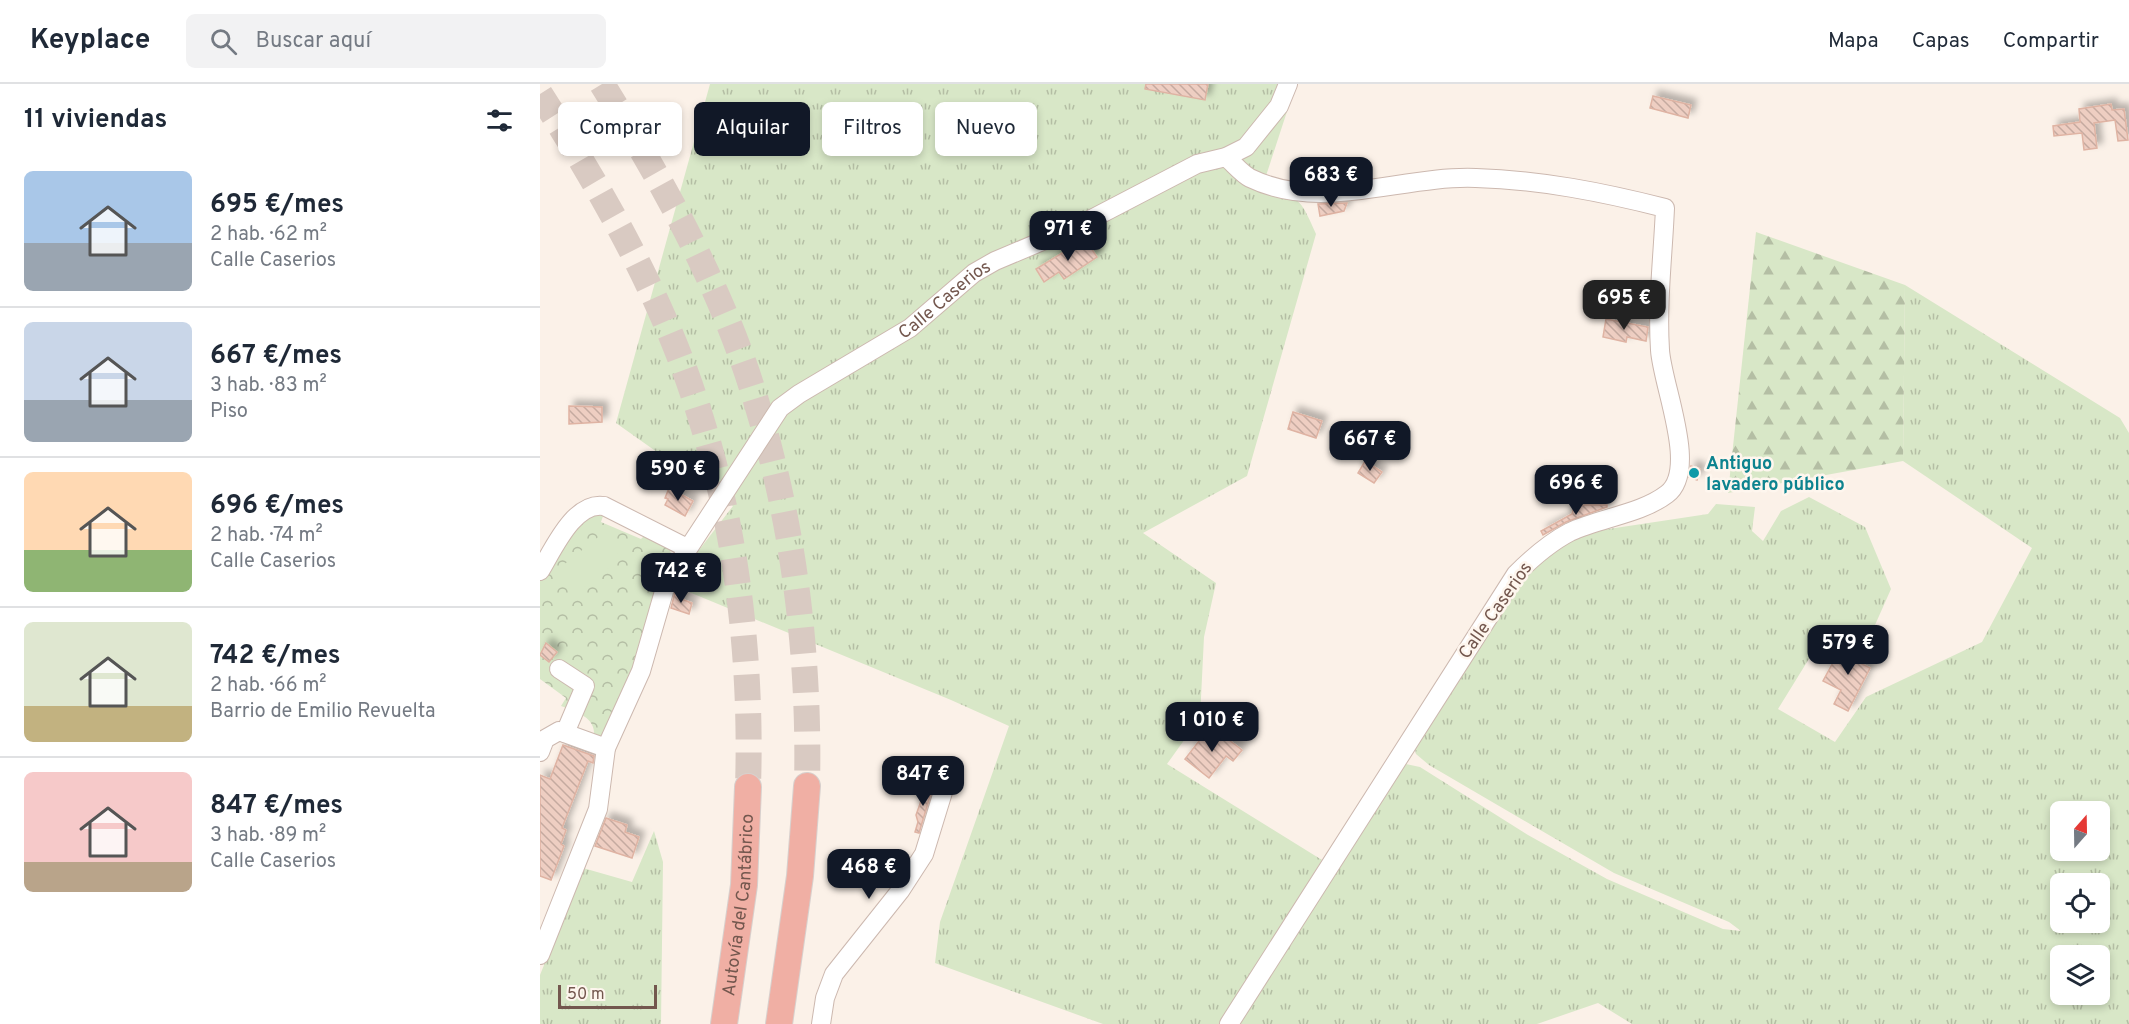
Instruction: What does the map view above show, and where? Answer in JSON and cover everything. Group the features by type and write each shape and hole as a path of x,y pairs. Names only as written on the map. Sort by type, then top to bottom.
{"highway":[{"path":"779,1024 799,886 807,786"},
{"name":"Autovía del Cantábrico","path":"724,1024 744,885 748,787"}],"street":[{"name":"Calle Caserios","path":"540,955 598,809 606,748 641,671 667,581 780,408 799,393 910,328 974,273 995,261 1078,226 1197,164 1226,157 1246,147 1280,106 1288,84"},
{"name":"Calle Caserios","path":"1226,157 1248,177 1297,193 1327,194 1444,177 1478,178 1546,182 1600,191 1665,208 1659,349 1663,380 1680,443 1681,466 1677,483 1668,493 1605,521 1571,532 1536,554 1516,574 1229,1024"},
{"path":"540,571 572,521 586,508 595,505 604,506 687,548"},
{"path":"559,669 585,686 565,733"},
{"path":"542,746 559,731 606,748"},
{"path":"821,1024 827,990 838,967 900,891 924,854 948,779"}],"green space":[{"path":"710,84 1296,84 1262,188 1285,194 1298,201 1316,234 1247,476 1143,533 1216,583 1204,637 1200,718 1167,764 1322,860 1219,1024 1103,1024 935,963 940,922 1009,726 672,585 733,506 616,423 694,142 694,156 810,156 810,102 705,102"},
{"path":"1756,232 1905,285 1903,461 1728,493"},
{"path":"1905,285 2120,418 2129,433 2129,1024 1632,1024 1598,1003 1537,1024 1236,1024 1401,763 1420,767 1528,835 1607,879 1723,929 1741,931 1729,922 1614,873 1429,765 1416,754 1414,744 1521,574 1582,533 1708,514 1716,504 1755,507 1752,531 1763,541 1781,511 1809,497 1865,527 1891,589 1867,643 1828,628 1778,709 1835,742 1866,697 1982,642 2032,548 1903,461"},
{"path":"604,513 601,522 641,539 645,535 669,547 672,557 656,584 634,667 603,738 594,736 592,724 584,716 561,706 566,698 540,679 540,581 583,516"},
{"path":"602,534 621,558 575,594 556,571"},
{"path":"654,831 663,862 661,1024 540,1024 540,975 583,868 632,882"}],"building":[{"path":"1146,84 1208,84 1205,100 1145,89"},
{"path":"1653,96 1691,105 1688,118 1650,108"},
{"path":"2111,104 2112,110 2124,109 2128,140 2118,141 2115,120 2094,123 2097,148 2084,150 2082,133 2054,136 2053,126 2080,122 2079,109"},
{"path":"1347,203 1344,211 1320,216 1318,204"},
{"path":"1085,239 1097,257 1064,279 1059,272 1044,282 1036,269"},
{"path":"1606,319 1648,327 1646,341 1627,337 1626,342 1603,337"},
{"path":"569,406 602,407 602,422 569,424"},
{"path":"1293,412 1322,421 1316,438 1288,429"},
{"path":"1365,461 1382,472 1374,483 1358,473"},
{"name":"Antiguo lavadero público","path":"1691,466 1700,469 1697,480 1689,477"},
{"path":"669,488 693,501 685,516 665,505"},
{"path":"1582,505 1607,505 1607,507 1566,522 1543,535 1541,531 1572,514 1573,510"},
{"path":"675,592 682,594 681,599 692,603 689,614 671,608"},
{"path":"1855,641 1866,647 1858,662 1870,668 1848,711 1834,704 1841,690 1823,681 1836,657 1845,662"},
{"path":"546,643 557,652 549,662 540,655"},
{"path":"1216,730 1242,750 1233,761 1226,756 1209,778 1185,759 1206,732 1211,736"},
{"path":"563,745 594,756 593,763 588,761 562,828 566,830 561,844 564,846 551,880 540,876 540,775 550,779"},
{"path":"927,784 933,786 919,833 915,832 918,822 916,815"},
{"path":"606,818 627,825 625,832 639,837 632,858 595,846"}],"tunnel":[{"path":"602,84 666,193 705,270 723,309 752,388 778,486 796,585 805,685 807,786"},
{"path":"540,94 586,168 629,245 683,365 711,452 732,547 739,594 747,690 748,787"}],"place":[{"name":"Antiguo lavadero público","path":"1694,473"}]}
